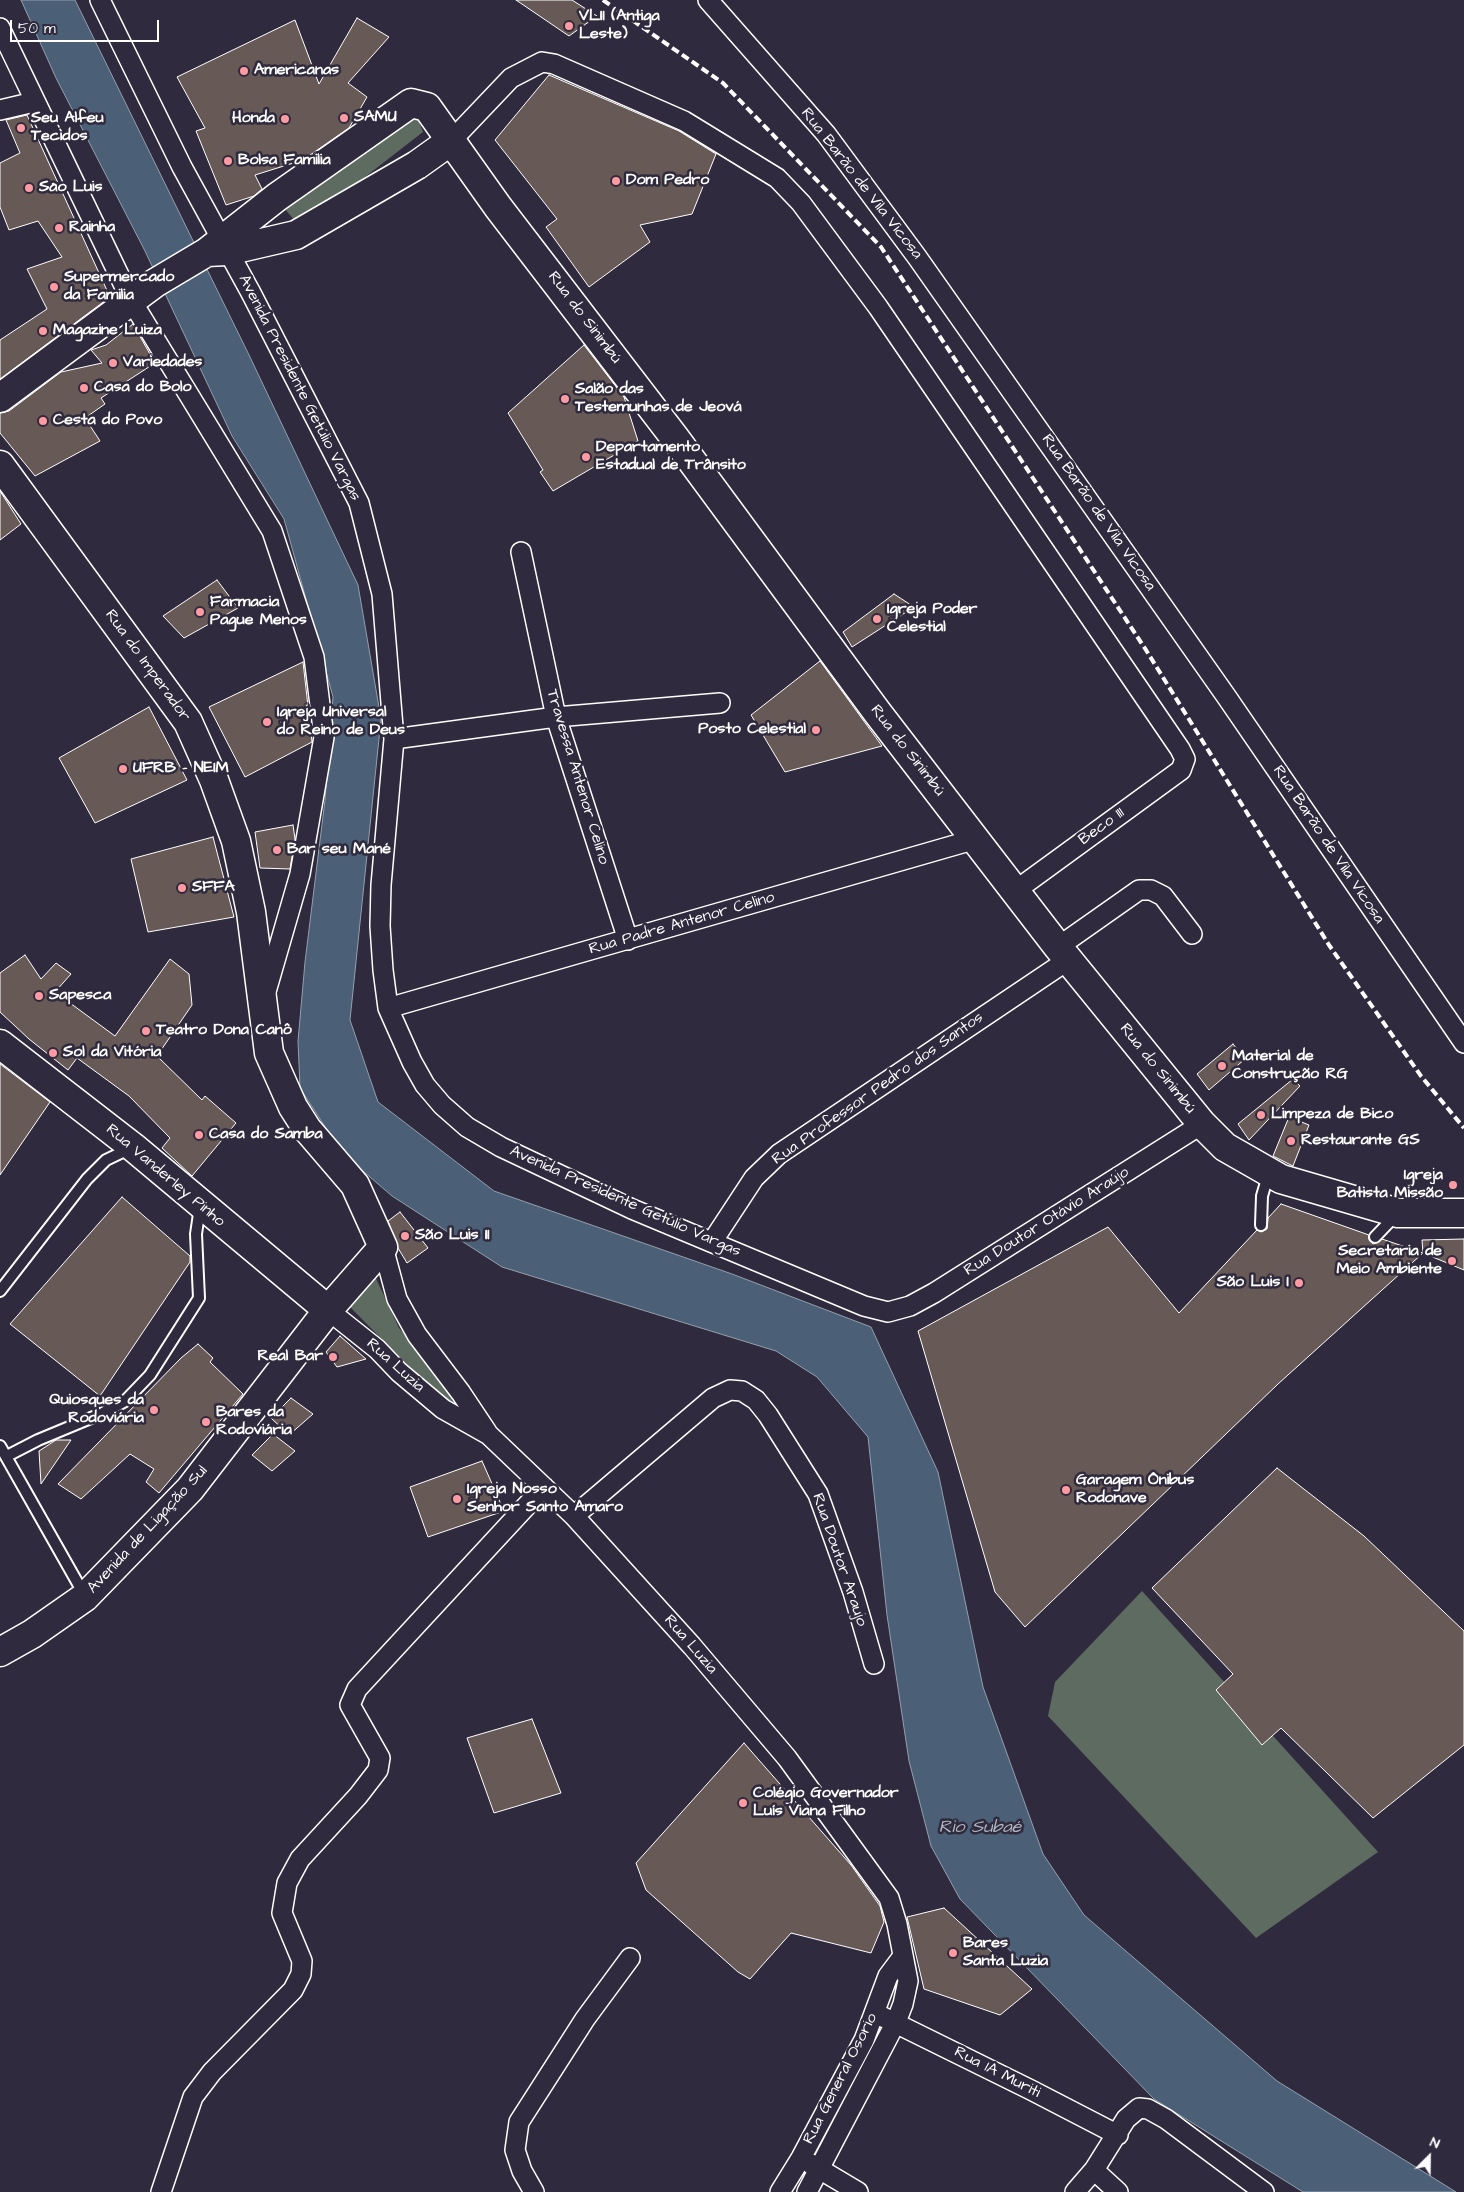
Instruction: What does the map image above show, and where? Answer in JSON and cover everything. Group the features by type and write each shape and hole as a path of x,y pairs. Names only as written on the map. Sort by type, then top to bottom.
{"main road":[{"name":"Rua do Sinimbú","path":"214,249 277,196 412,103 427,107 498,207 675,438 877,712 1063,953 1202,1124 1225,1147 1281,1179 1398,1213 1464,1213"},
{"path":"0,398 155,283 214,249 296,235 417,165 452,140"},
{"path":"277,196 274,207 277,219 282,227 296,235"},
{"name":"Rua do Imperador","path":"0,465 188,722 214,780 236,841 251,912 269,1052 293,1107 307,1129 355,1185 383,1247"},
{"name":"Rua Vanderley Pinho","path":"0,1044 133,1147 200,1205 328,1310"},
{"name":"Avenida de Ligação Sul","path":"0,1652 32,1634 85,1597 190,1489 328,1310 383,1247"}],"street":[{"name":"Avenida Presidente Getúlio Vargas","path":"100,0 173,149 214,249 359,503 382,594 394,739 380,926 383,970 388,1008 412,1062 425,1085 442,1105 467,1127 501,1147 632,1209 864,1306 888,1312"},
{"name":"Rua Barão de Vila Vicosa","path":"708,0 826,134 922,264 1226,696 1464,1043"},
{"path":"0,28 131,300 272,530 314,657 324,737 300,874 263,1003"},
{"name":"Beco 111","path":"452,140 511,78 542,62 554,64 684,121 777,178 802,203 878,307 1185,759 1181,770 1015,891"},
{"path":"0,110 34,102"},
{"name":"Travessa Antenor Celino","path":"521,552 556,717 628,940"},
{"path":"394,739 556,717 720,703"},
{"name":"Rua Padre Antenor Celino","path":"388,1008 976,839"},
{"name":"Rua Professor Pedro dos Santos","path":"712,1242 754,1178 779,1154 1063,953 1139,890 1151,890 1163,896 1192,934"},
{"name":"Rua Doutor Otávio Araújo","path":"888,1312 910,1306 934,1292 1202,1124"},
{"name":"Rua Luzia","path":"383,1247 397,1299 417,1335 461,1393 489,1435 574,1516 692,1646 787,1758 889,1898 897,1924 903,1956"},
{"name":"Rua Luzia","path":"328,1310 377,1349 399,1372 443,1409 489,1435"},
{"name":"Rua Doutor Araujo","path":"574,1516 713,1398 730,1390 742,1391 756,1400 768,1415 818,1494 853,1592 874,1664"},
{"path":"160,2192 193,2097 212,2072 293,1990 301,1974 302,1961 282,1913 287,1883 300,1859 358,1796 378,1770 380,1758 350,1705 357,1689 544,1487"},
{"name":"Rua General Osorio","path":"780,2192 801,2158 864,2040 888,1976 903,1956"},
{"name":"Rua General Osorio","path":"807,2192 896,2022 908,1981 903,1956"},
{"path":"534,2192 522,2171 515,2150 519,2122 584,2019 630,1958"},
{"name":"Rua 1A Muriti","path":"875,2013 1118,2135"},
{"path":"1075,2192 1094,2170 1118,2135 1126,2119 1139,2108 1148,2109 1166,2119 1264,2192"},
{"path":"801,2158 858,2192"},
{"path":"1094,2170 1118,2192"}],"lane":[{"path":"0,1291 87,1180 106,1160 133,1147"},
{"path":"1261,1225 1262,1196 1269,1172"},
{"path":"7,1456 38,1440 103,1413 125,1400 150,1375 200,1298 196,1234 200,1205"},
{"path":"1375,1237 1398,1213"},
{"path":"0,1446 85,1597"}],"green space":[{"path":"410,118 418,119 423,132 356,184 295,221 279,202"},
{"path":"374,1274 399,1328 457,1392 471,1412 455,1413 350,1307"},
{"path":"1142,1591 1378,1852 1256,1938 1048,1716 1055,1682"}],"water":[{"name":"Rio Subaé","path":"21,0 75,0 250,357 358,585 381,719 350,1020 378,1102 494,1191 732,1274 871,1327 938,1472 983,1687 1043,1854 1084,1915 1277,2081 1456,2192 1303,2192 1154,2099 960,1899 931,1846 909,1761 887,1615 868,1437 817,1377 776,1351 502,1267 392,1196 342,1153 300,1088 298,1041 305,962 325,800 333,697 284,519 232,436 145,251 56,78"}],"building":[{"name":"VLII (Antiga Leste)","path":"516,0 572,0 597,16 569,36"},
{"path":"357,18 389,37 348,83 367,97 349,128 303,160 255,175 262,189 254,196 226,205 196,131 205,128 177,77 295,20 319,84"},
{"name":"Dom Pedro","path":"549,75 679,131 716,154 692,214 640,225 650,242 589,287 546,227 557,219 495,140"},
{"path":"27,115 110,297 0,379 0,340 47,309 27,269 62,257 38,221 9,230 0,207 0,163 20,153 6,120"},
{"path":"133,324 155,363 101,398 105,404 85,418 100,441 35,476 0,433 0,413 9,411 61,372 102,363 91,350 106,345"},
{"path":"584,345 624,397 638,441 553,491 540,472 543,470 508,413"},
{"path":"0,491 21,524 0,540"},
{"name":"Farmacia Pague Menos","path":"217,580 238,608 184,638 163,616"},
{"name":"Igreja Poder Celestial","path":"894,594 914,607 852,647 843,632"},
{"name":"Posto Celestial","path":"820,661 882,746 785,772 751,715"},
{"name":"Igreja Universal do Reino de Deus","path":"303,662 312,742 245,777 209,707"},
{"name":"UFRB - NEIM","path":"149,707 187,780 95,823 59,758"},
{"name":"Bar seu Mané","path":"293,825 295,839 290,869 260,868 255,832"},
{"name":"SFFA","path":"213,837 234,917 148,932 131,859"},
{"path":"25,955 41,979 56,963 71,974 55,992 115,1036 170,959 189,974 192,1005 157,1056 202,1100 205,1096 236,1123 192,1176 162,1148 170,1138 129,1096 77,1058 68,1070 29,1039 0,1012 0,973"},
{"name":"Material de Construção RG","path":"1233,1044 1245,1059 1209,1090 1197,1074"},
{"path":"0,1064 50,1102 0,1175"},
{"name":"Limpeza de Bico","path":"1293,1079 1300,1086 1249,1140 1238,1124"},
{"name":"Restaurante GS","path":"1289,1117 1309,1125 1293,1166 1273,1156"},
{"path":"122,1197 190,1256 190,1262 100,1396 10,1324"},
{"name":"Garagem Ônibus Rodonave","path":"1281,1204 1369,1235 1369,1239 1373,1244 1382,1239 1423,1253 1278,1384 1025,1627 995,1592 918,1331 1108,1227 1179,1313 1257,1230 1261,1232 1267,1229 1268,1218"},
{"name":"São Luis II","path":"400,1212 428,1248 407,1263 398,1248 388,1221"},
{"name":"Secretaria de Meio Ambiente","path":"1464,1239 1464,1270 1423,1253 1422,1240"},
{"path":"340,1336 366,1359 337,1367 326,1352"},
{"path":"198,1344 213,1358 210,1362 243,1394 159,1493 146,1482 154,1469 130,1454 81,1499 58,1484 181,1358"},
{"path":"291,1398 313,1414 289,1435 271,1418"},
{"path":"273,1434 295,1451 272,1471 252,1455"},
{"path":"56,1440 71,1440 41,1484 39,1451"},
{"name":"Igreja Nosso Senhor Santo Amaro","path":"482,1461 504,1511 428,1537 410,1487"},
{"path":"1277,1468 1364,1536 1464,1631 1464,1745 1373,1818 1281,1728 1262,1745 1216,1690 1233,1674 1152,1588"},
{"path":"532,1719 561,1793 494,1813 467,1738"},
{"name":"Colégio Governador Luís Viana Filho","path":"744,1743 851,1865 880,1906 884,1922 871,1953 791,1933 750,1979 738,1972 646,1890 636,1863"},
{"name":"Bares Santa Luzia","path":"944,1908 1032,1989 1000,2015 924,1989 907,1917"}],"railway":[{"path":"603,0 723,83 881,247 1146,650 1329,945 1421,1076 1464,1128"}],"place":[{"name":"VLII (Antiga Leste)","path":"569,26"},
{"name":"Americanas","path":"244,71"},
{"name":"SAMU","path":"344,118"},
{"name":"Honda","path":"285,119"},
{"name":"Seu Alfeu Tecidos","path":"21,128"},
{"name":"Bolsa Familia","path":"228,161"},
{"name":"Dom Pedro","path":"616,181"},
{"name":"Såo Luis","path":"29,188"},
{"name":"Rainha","path":"59,228"},
{"name":"Supermercado da Familia","path":"54,287"},
{"name":"Magazine Luiza","path":"43,331"},
{"name":"Variedades","path":"113,363"},
{"name":"Casa do Bolo","path":"84,388"},
{"name":"Salão das Testemunhas de Jeová","path":"565,399"},
{"name":"Cesta do Povo","path":"43,421"},
{"name":"Departamento Estadual de Trânsito","path":"586,457"},
{"name":"Farmacia Pague Menos","path":"200,612"},
{"name":"Igreja Poder Celestial","path":"877,619"},
{"name":"Igreja Universal do Reino de Deus","path":"267,722"},
{"name":"Posto Celestial","path":"816,730"},
{"name":"UFRB - NEIM","path":"123,769"},
{"name":"Bar seu Mané","path":"277,850"},
{"name":"SFFA","path":"182,888"},
{"name":"Sapesca","path":"39,996"},
{"name":"Teatro Dona Canô","path":"146,1031"},
{"name":"Sol da Vitória","path":"53,1053"},
{"name":"Material de Construção RG","path":"1222,1066"},
{"name":"Limpeza de Bico","path":"1261,1115"},
{"name":"Casa do Samba","path":"199,1135"},
{"name":"Restaurante GS","path":"1291,1141"},
{"name":"Igreja Batista Missão","path":"1453,1185"},
{"name":"São Luis II","path":"405,1236"},
{"name":"Secretaria de Meio Ambiente","path":"1452,1261"},
{"name":"São Luis I","path":"1299,1283"},
{"name":"Real Bar","path":"333,1357"},
{"name":"Quiosques da Rodoviária","path":"154,1410"},
{"name":"Bares da Rodoviária","path":"206,1422"},
{"name":"Garagem Ônibus Rodonave","path":"1066,1490"},
{"name":"Igreja Nosso Senhor Santo Amaro","path":"457,1499"},
{"name":"Colégio Governador Luís Viana Filho","path":"743,1803"},
{"name":"Bares Santa Luzia","path":"953,1953"}]}
